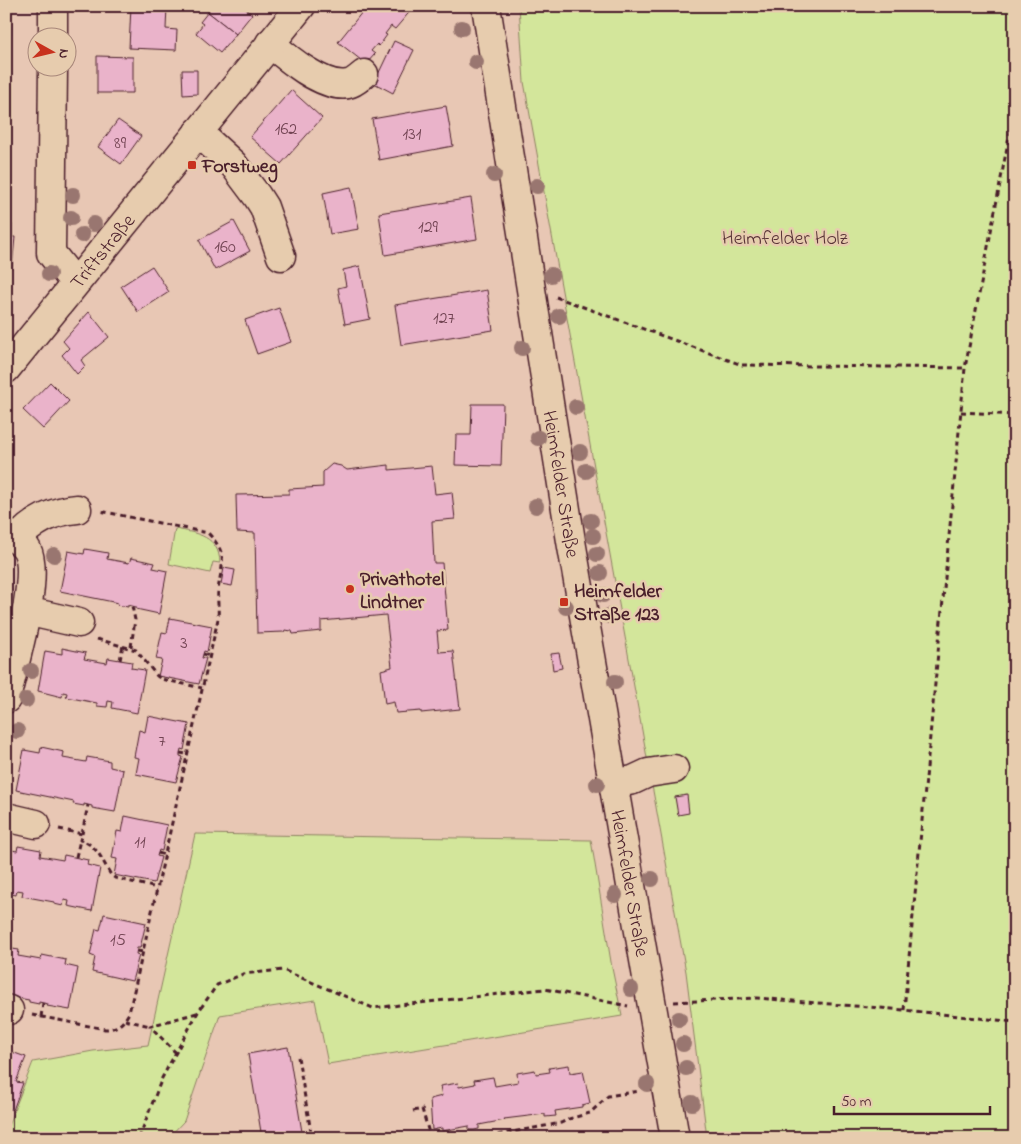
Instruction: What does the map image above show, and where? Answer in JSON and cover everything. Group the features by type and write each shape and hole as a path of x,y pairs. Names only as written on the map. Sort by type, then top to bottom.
{"street":[{"path":"53,6 53,28"},
{"name":"Triftstraße","path":"6,369 301,6"},
{"name":"Heimfelder Straße","path":"486,6 543,376 675,1138"},
{"path":"270,43 292,62 320,78 340,84 354,82 364,74"},
{"path":"53,78 51,253 75,283"},
{"path":"198,132 233,164 257,196 264,207 281,256"},
{"path":"6,699 31,586 31,563 27,549 12,536 48,516 65,510 77,509"},
{"path":"26,612 79,623"},
{"path":"613,784 632,780 648,772 674,769"},
{"path":"6,817 47,826"}],"path":[{"path":"904,1010 966,368 1015,105"},
{"path":"549,294 742,365 966,368"},
{"path":"961,412 1015,415"},
{"path":"8,1010 106,1029 114,1029 125,1020 132,1005 218,619 217,597 223,557 218,544 208,533 201,530 88,509 77,509"},
{"path":"131,647 135,620 132,606"},
{"path":"79,623 85,633 92,638 131,647 142,656 156,676 161,679 202,688"},
{"path":"120,660 123,646"},
{"path":"203,654 210,656"},
{"path":"180,753 187,754"},
{"path":"76,857 88,805"},
{"path":"47,826 82,834"},
{"path":"80,840 88,842 95,848 114,878 157,888"},
{"path":"158,853 165,854"},
{"path":"137,951 143,952"},
{"path":"139,1138 162,1078 198,1012 217,985 243,974 283,970 373,1008 545,989 625,1007 653,1003 757,998 904,1010 1015,1022"},
{"path":"41,1016 43,1003"},
{"path":"125,1020 150,1026 198,1012"},
{"path":"150,1026 176,1053"},
{"path":"298,1057 312,1138"},
{"path":"480,1138 561,1124 569,1119 590,1113 608,1096 640,1091"},
{"path":"413,1111 422,1109 428,1133 434,1138"}],"green space":[{"name":"Heimfelder Holz","path":"519,6 1015,6 1015,1138 707,1138 686,972 524,82"},
{"path":"175,529 199,534 211,541 219,554 220,563 213,562 210,573 169,564"},
{"path":"195,834 591,840 612,968 622,1016 328,1064 315,1000 220,1015 184,1121 168,1138 6,1138 6,1131 33,1062 93,1051 148,1045"}],"building":[{"path":"6,6 12,6 11,35 6,35"},
{"path":"131,6 167,6 166,29 177,30 176,50 129,48"},
{"path":"213,6 242,6 252,14 236,34 208,12"},
{"path":"367,6 411,6 413,8 395,29 391,26 379,46 377,44 371,51 375,54 366,64 338,42"},
{"path":"208,12 236,34 220,53 196,33 203,24 200,22"},
{"path":"394,41 414,50 393,93 374,83"},
{"path":"97,56 133,57 133,93 97,93"},
{"path":"6,57 10,58 7,108 6,108"},
{"path":"182,70 197,70 197,94 183,95"},
{"path":"291,90 322,118 281,164 250,137"},
{"path":"446,106 453,146 379,160 372,119"},
{"path":"118,120 141,136 121,164 98,147"},
{"path":"6,142 10,142 8,178 6,177"},
{"path":"351,187 359,229 330,234 323,193"},
{"path":"471,198 477,239 385,255 379,213"},
{"path":"234,221 250,251 215,270 199,240"},
{"path":"6,223 12,224 12,237 15,237 12,268 6,268"},
{"path":"152,266 169,292 138,312 121,286"},
{"path":"360,266 370,319 345,324 338,288 346,286 343,270"},
{"path":"487,290 493,330 401,345 395,305"},
{"path":"279,308 291,342 257,354 245,320"},
{"path":"89,312 109,337 81,360 85,366 77,374 62,355 69,348 63,341"},
{"path":"50,382 69,401 43,429 23,410"},
{"path":"472,404 503,404 501,466 455,465 456,435 471,435"},
{"name":"Privathotel Lindtner","path":"332,464 347,470 389,465 389,470 432,466 435,494 452,492 455,519 432,521 434,563 442,563 448,630 437,631 439,652 453,651 460,709 421,713 421,711 396,713 394,702 385,704 381,670 392,667 386,615 321,621 321,631 293,634 292,631 285,630 284,632 257,633 255,533 237,532 236,495 289,494 289,489 323,487 323,472"},
{"path":"85,549 108,553 107,559 129,563 131,558 155,563 153,568 167,571 159,614 136,609 136,607 128,605 128,607 117,605 118,603 60,591 68,551 84,554"},
{"path":"224,568 235,570 232,586 221,584"},
{"path":"170,618 212,626 207,652 204,651 202,658 206,658 199,684 158,676 162,660 156,659 162,632 167,633"},
{"path":"62,648 86,653 84,659 107,663 108,658 132,662 131,668 145,670 137,713 112,708 113,702 108,701 107,707 97,706 97,703 66,697 67,693 63,692 62,697 38,691 45,651 62,654"},
{"path":"559,653 562,668 553,670 551,654"},
{"path":"148,716 189,724 184,750 181,749 180,753 180,756 183,757 176,782 136,774 139,758 134,757 139,730 145,732"},
{"path":"41,747 64,752 63,758 86,762 87,757 110,761 110,767 123,770 115,812 16,790 24,750 40,753"},
{"path":"687,795 689,813 678,815 675,797"},
{"path":"125,816 167,825 162,851 159,850 157,856 161,857 154,883 114,875 117,859 112,858 117,831 122,832"},
{"path":"18,846 41,850 40,856 63,860 64,855 88,860 87,865 100,868 92,911 68,906 69,901 64,900 63,906 54,904 54,902 22,896 23,891 17,890 16,895 7,893 6,849 17,851"},
{"path":"104,914 146,923 140,948 137,948 136,954 139,955 132,981 92,972 95,957 90,955 96,929 100,930"},
{"path":"6,948 19,950 18,956 41,960 42,955 66,960 65,965 78,968 70,1010 6,996"},
{"path":"288,1047 303,1138 262,1138 248,1054"},
{"path":"6,1050 26,1057 16,1082 23,1083 13,1110 6,1108"},
{"path":"569,1065 570,1073 583,1071 590,1103 582,1105 582,1107 555,1111 556,1116 545,1117 545,1114 504,1119 479,1125 479,1129 474,1130 469,1130 469,1126 442,1131 442,1128 432,1130 430,1099 442,1096 440,1086 458,1083 459,1087 475,1084 474,1080 493,1077 495,1086 518,1082 517,1073 535,1070 536,1074 550,1072 549,1068"}],"place":[{"name":"Forstweg","path":"192,165"},
{"name":"Privathotel Lindtner","path":"350,589"},
{"name":"Heimfelder Straße 123","path":"564,602"}]}
